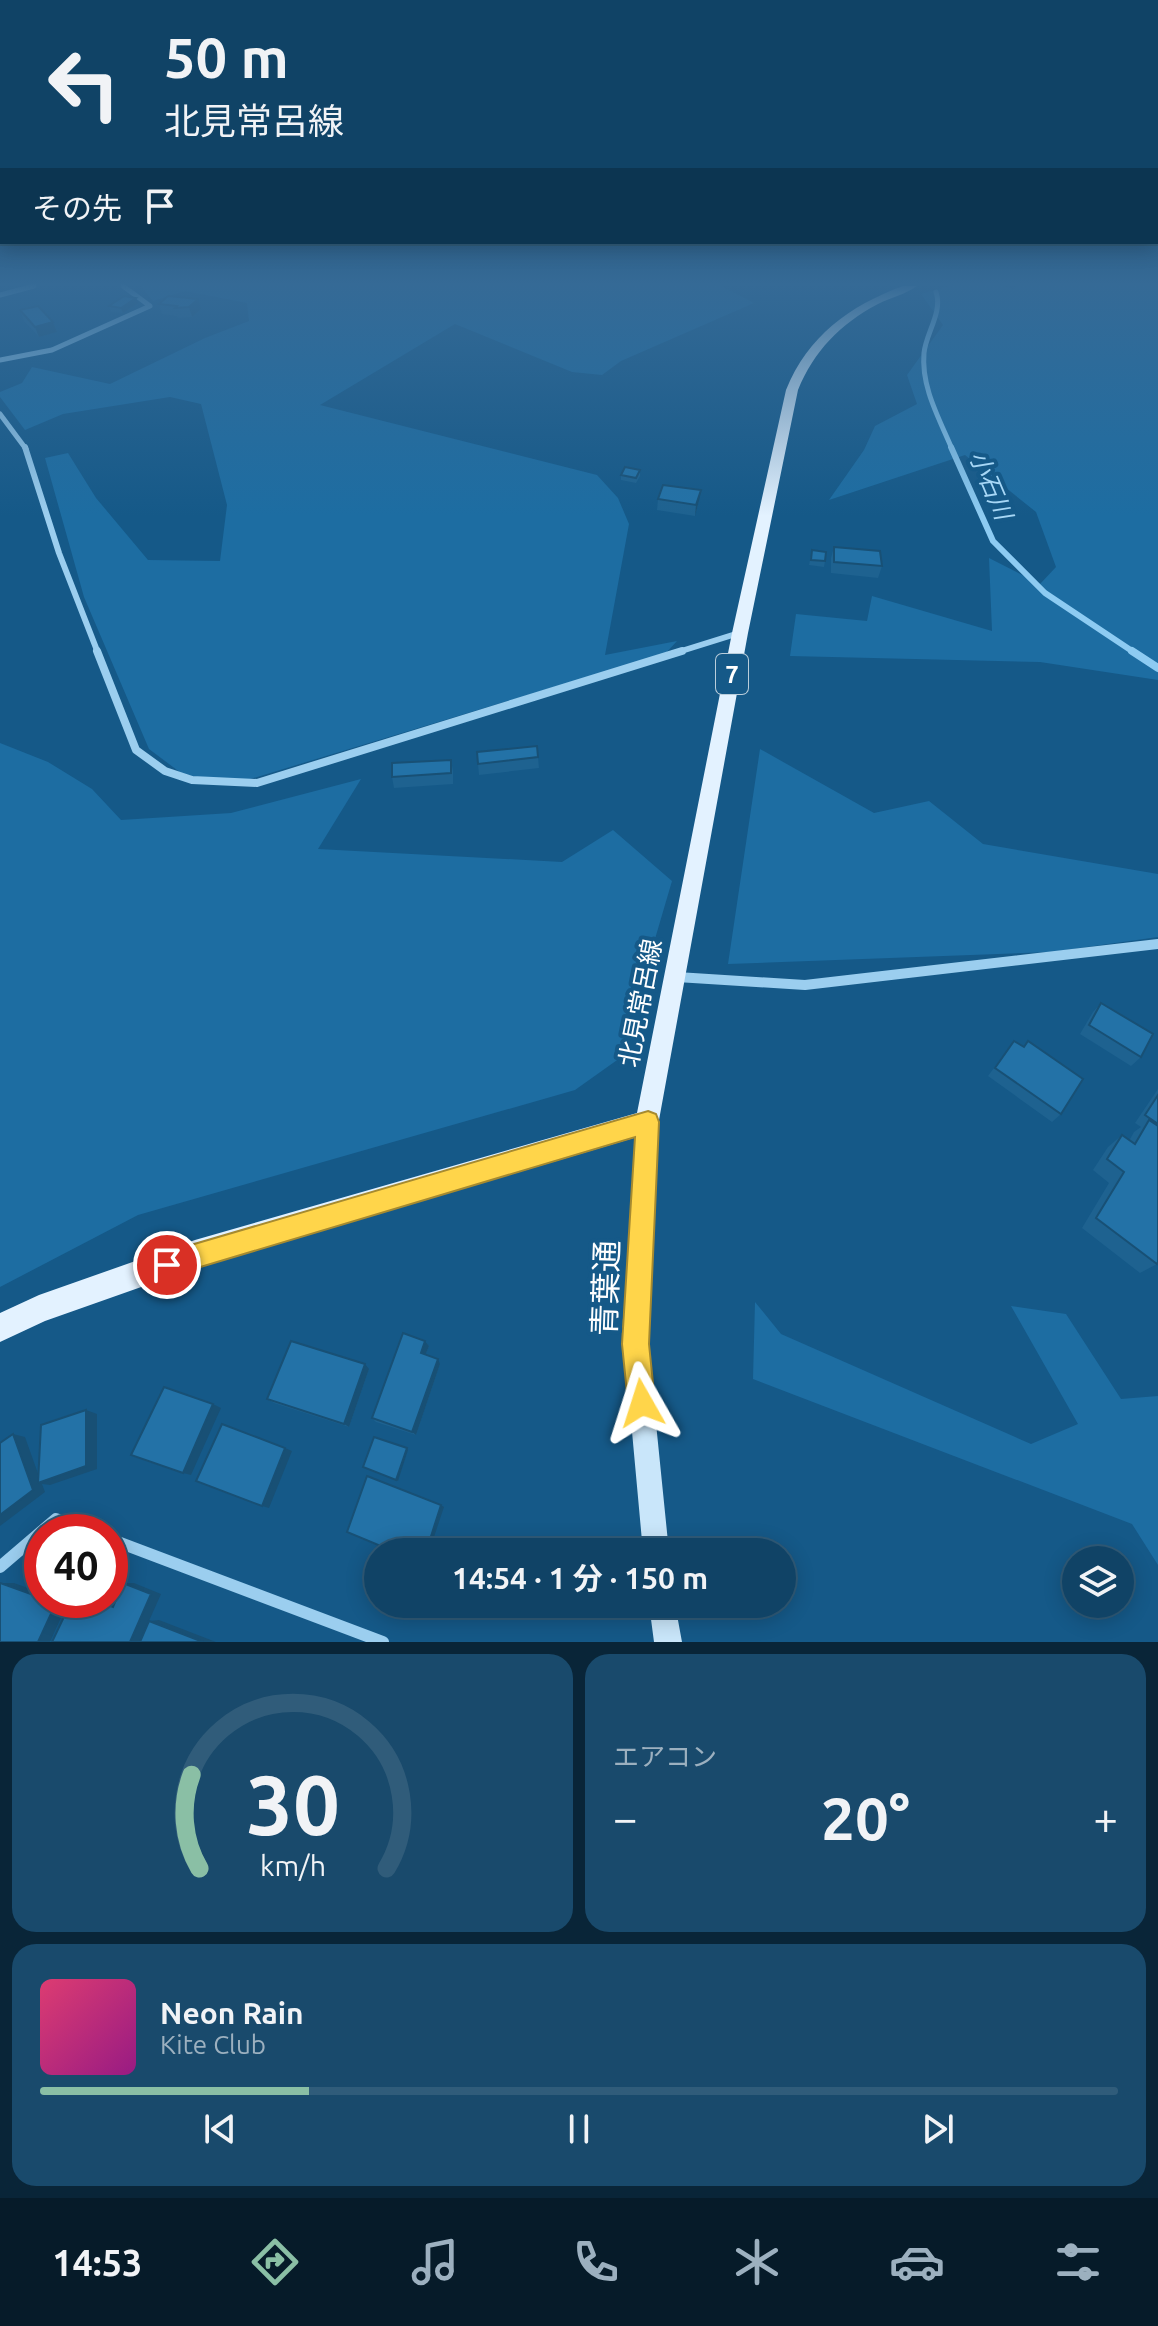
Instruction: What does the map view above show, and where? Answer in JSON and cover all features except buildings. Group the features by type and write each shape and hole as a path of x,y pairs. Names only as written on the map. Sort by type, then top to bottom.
{"main road":[{"name":"北見常呂線","path":"648,1122 740,633 799,368 804,363"},
{"path":"0,1328 39,1309 195,1254 648,1122"}],"street":[{"path":"0,414 27,450 59,553 136,750 156,768 176,779 257,783 740,633"},
{"path":"675,977 805,985 1158,944"},
{"name":"青葉通","path":"648,1122 636,1344 655,1538"},
{"path":"0,1567 24,1546"},
{"path":"128,1546 383,1642"},
{"path":"664,1618 668,1642"}],"shaded area":[{"path":"154,363 391,363 320,405 597,475 618,498 629,524 605,655 677,641 666,653 247,780 185,776 149,749 84,597 45,458 68,453 96,498 148,560 220,561 227,505 201,404 170,397 63,414 25,430 0,397 0,392 22,383 32,367 110,384"},
{"path":"549,363 619,363 602,375 572,372"},
{"path":"916,363 1158,363 1158,680 1040,662 790,656 796,614 867,621 872,596 992,631 989,558 1040,584 1056,567 1036,512 965,455 829,500 864,450 875,426 917,404 907,375"},
{"path":"0,743 48,762 92,789 121,820 231,813 361,779 318,849 562,862 613,830 672,881 620,1058 575,1090 138,1215 0,1287"},
{"path":"760,749 874,813 929,801 983,844 1158,874 1158,937 1051,952 728,964"},
{"path":"755,1302 781,1334 1031,1444 1078,1424 1011,1306 1066,1314 1121,1399 1158,1396 1158,1565 1132,1524 753,1379"}],"waterway":[{"name":"小石川","path":"924,363 932,402 952,449"},
{"name":"小石川","path":"951,447 993,541 1045,593 1132,651"},
{"name":"小石川","path":"1132,651 1158,668"}],"route":[{"path":"167,1265 195,1254 648,1122 636,1344 642,1403"}]}
